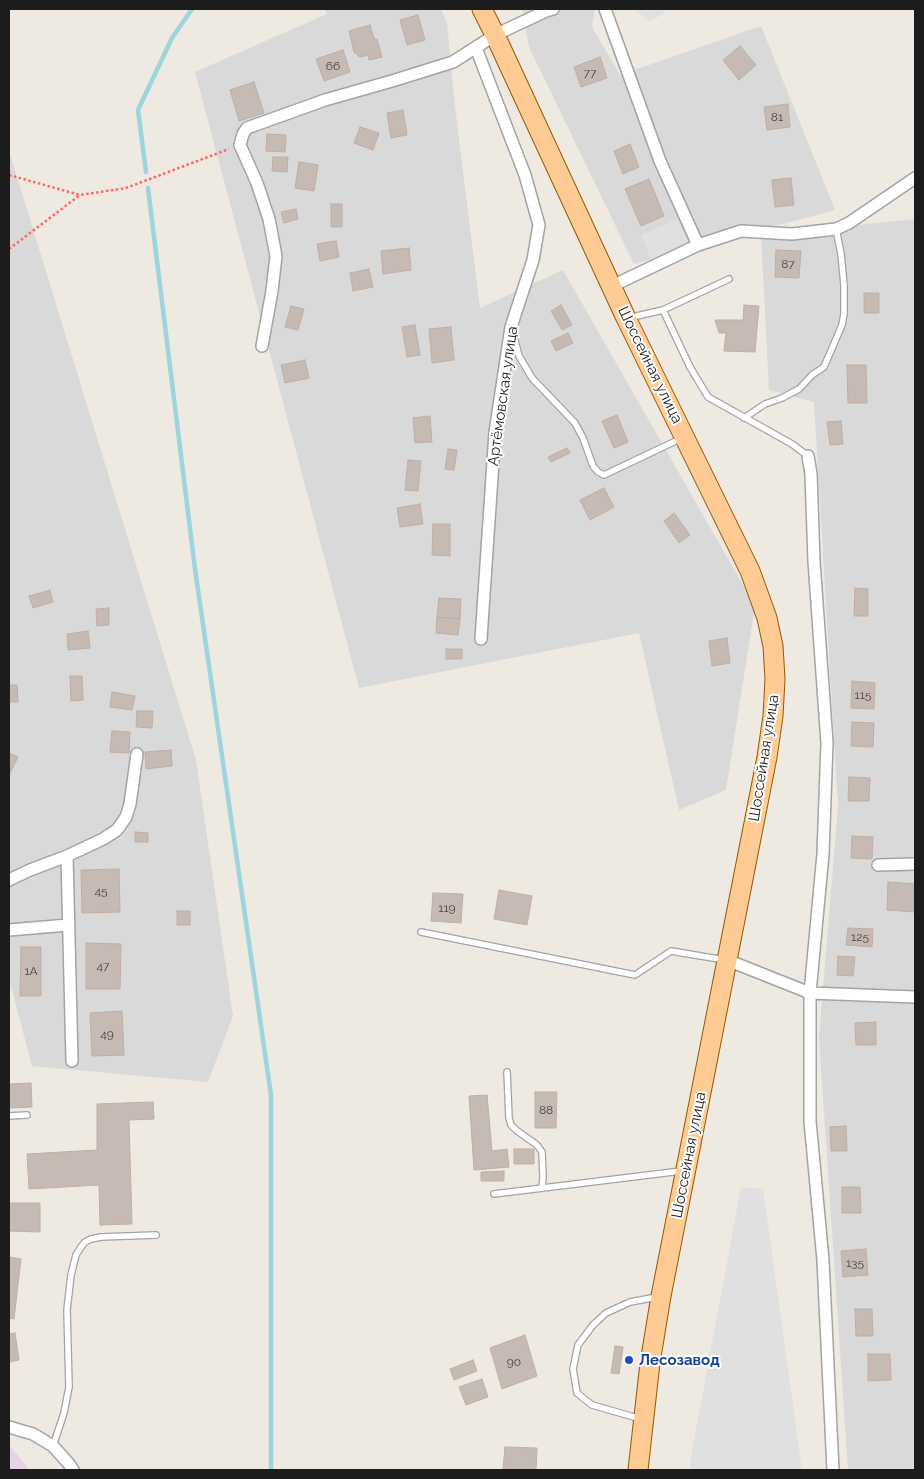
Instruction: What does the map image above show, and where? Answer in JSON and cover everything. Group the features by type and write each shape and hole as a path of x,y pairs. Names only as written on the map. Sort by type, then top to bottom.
{"main road":[{"name":"Шоссейная улица","path":"482,9 626,318 750,570 767,618 773,646 775,679 773,716 767,758 661,1296 650,1363 638,1470"}],"street":[{"path":"262,346 276,256 269,219 257,183 240,145 246,128 325,100 392,82 453,62 495,35 554,9"},
{"path":"604,9 660,161 698,245"},
{"name":"Артёмовская улица","path":"476,48 525,174 539,225 533,260 511,327 495,432 481,639"},
{"path":"612,286 698,245 741,231 792,234 836,229 849,224 915,178"},
{"path":"808,456 811,474 814,562 827,743 823,854 810,993 810,1122 823,1260 833,1470"},
{"path":"9,880 68,856 117,830 126,817 130,804 137,754"},
{"path":"68,856 72,1061"},
{"path":"878,865 915,864"},
{"path":"9,930 68,925"},
{"path":"727,960 810,993 915,998"},
{"path":"9,1427 33,1434 53,1446 73,1470"}],"lane":[{"path":"744,418 765,404 799,389 812,375 824,367 842,325 844,314 844,285 836,229"},
{"path":"626,318 663,310 729,279"},
{"path":"663,310 690,367 708,397 792,444 808,456"},
{"path":"511,327 519,356 532,378 575,423 583,438 593,466 598,472 604,475 684,438"},
{"path":"421,932 635,975 671,950 727,960"},
{"path":"507,1072 508,1118 516,1130 537,1145 542,1152 542,1188"},
{"path":"9,1116 27,1115"},
{"path":"494,1194 686,1171"},
{"path":"53,1446 64,1414 69,1387 67,1310 71,1275 76,1255 85,1242 91,1239 156,1235"},
{"path":"643,1420 592,1405 577,1393 572,1369 578,1346 593,1325 606,1313 630,1302 661,1296"}],"path":[{"path":"9,175 80,195 126,188 240,145"},
{"path":"9,249 80,195"}],"shaded area":[{"path":"325,9 441,9 447,23 454,98 480,308 563,270 755,606 726,790 679,810 639,633 359,688 195,72 327,14"},
{"path":"522,9 595,9 592,27 620,75 761,26 835,210 634,264 529,47"},
{"path":"634,9 665,9 664,14 649,21"},
{"path":"9,151 196,760 233,1016 208,1082 32,1066 9,979"},
{"path":"677,219 688,244 652,261 641,235"},
{"path":"915,219 915,1470 848,1470 819,1038 838,806 814,402 769,390 761,235"},
{"path":"741,1187 763,1189 802,1470 691,1470 690,1462"},
{"path":"9,1445 30,1470 9,1470"}],"building":[{"path":"418,15 425,40 407,45 400,20"},
{"path":"370,25 374,39 377,39 382,57 369,60 368,55 360,57 354,52 349,31"},
{"path":"740,46 756,65 739,80 723,60"},
{"path":"343,50 350,72 324,81 316,59"},
{"path":"600,57 607,78 581,87 574,67"},
{"path":"254,82 264,113 239,121 230,90"},
{"path":"788,104 790,127 767,130 764,107"},
{"path":"403,110 407,135 391,138 387,113"},
{"path":"360,127 379,133 373,150 354,143"},
{"path":"267,134 286,135 285,152 266,151"},
{"path":"630,144 639,167 623,174 614,151"},
{"path":"273,157 288,157 287,172 272,171"},
{"path":"299,162 318,165 314,191 295,188"},
{"path":"791,178 794,205 775,207 772,180"},
{"path":"649,179 664,216 641,226 625,189"},
{"path":"331,204 342,204 342,227 331,227"},
{"path":"296,209 298,219 284,223 281,212"},
{"path":"336,241 339,257 320,261 317,244"},
{"path":"409,248 411,270 383,274 381,251"},
{"path":"776,250 801,251 799,278 775,277"},
{"path":"369,269 373,287 353,291 350,273"},
{"path":"864,293 879,293 879,313 864,313"},
{"path":"561,305 572,325 562,330 551,311"},
{"path":"744,305 759,306 755,352 724,351 726,333 719,333 715,320 743,320"},
{"path":"291,306 304,309 298,330 285,327"},
{"path":"415,325 420,355 407,357 402,327"},
{"path":"451,327 454,360 432,363 429,329"},
{"path":"568,333 573,343 556,351 551,341"},
{"path":"305,360 309,378 285,383 281,365"},
{"path":"847,365 866,365 867,403 848,403"},
{"path":"617,415 628,442 614,448 602,421"},
{"path":"430,416 432,442 415,443 413,418"},
{"path":"841,421 843,444 830,445 827,422"},
{"path":"567,448 570,453 551,462 548,457"},
{"path":"448,449 457,450 454,470 445,469"},
{"path":"408,460 421,461 418,491 405,490"},
{"path":"604,488 614,507 590,520 580,500"},
{"path":"420,504 423,524 400,527 397,508"},
{"path":"674,513 690,535 679,543 664,521"},
{"path":"433,524 450,524 450,556 432,555"},
{"path":"855,588 868,589 868,616 854,616"},
{"path":"50,590 53,602 33,608 29,596"},
{"path":"439,598 461,599 460,619 437,617"},
{"path":"109,608 109,625 97,626 96,609"},
{"path":"437,617 460,619 458,635 436,633"},
{"path":"88,631 90,648 68,650 67,634"},
{"path":"727,638 730,663 712,666 709,641"},
{"path":"446,649 462,649 462,659 446,659"},
{"path":"70,676 82,676 83,700 71,701"},
{"path":"852,681 875,683 874,709 851,708"},
{"path":"9,685 17,685 18,702 9,702"},
{"path":"112,692 135,696 132,710 110,707"},
{"path":"137,711 153,711 152,728 136,727"},
{"path":"852,722 874,723 873,747 851,746"},
{"path":"112,731 130,732 129,753 110,752"},
{"path":"171,750 172,766 146,769 145,752"},
{"path":"9,753 18,757 9,775"},
{"path":"849,777 870,778 869,801 848,801"},
{"path":"135,832 148,833 148,842 135,842"},
{"path":"852,836 873,837 872,859 851,858"},
{"path":"119,869 120,912 82,913 81,870"},
{"path":"888,882 915,884 915,912 887,910"},
{"path":"499,890 532,896 527,925 494,919"},
{"path":"433,893 463,894 461,923 431,921"},
{"path":"177,911 190,911 190,925 177,925"},
{"path":"848,928 873,929 872,947 846,945"},
{"path":"86,943 121,944 120,989 86,989"},
{"path":"21,947 41,947 41,996 20,996"},
{"path":"838,956 855,957 853,976 837,975"},
{"path":"122,1011 124,1055 92,1056 90,1013"},
{"path":"876,1022 876,1045 856,1045 855,1023"},
{"path":"31,1083 32,1107 9,1108 9,1084"},
{"path":"535,1092 557,1092 556,1128 535,1128"},
{"path":"487,1095 492,1151 507,1149 509,1167 474,1170 469,1096"},
{"path":"153,1102 154,1119 129,1120 132,1224 100,1225 99,1185 29,1189 27,1154 97,1150 97,1104"},
{"path":"846,1126 847,1151 831,1151 830,1127"},
{"path":"514,1149 534,1149 534,1164 514,1164"},
{"path":"504,1171 504,1181 481,1181 481,1172"},
{"path":"842,1187 860,1187 861,1213 842,1213"},
{"path":"9,1203 40,1203 40,1232 9,1231"},
{"path":"866,1249 868,1275 843,1277 841,1251"},
{"path":"9,1257 21,1259 14,1319 9,1318"},
{"path":"855,1309 872,1309 873,1336 856,1336"},
{"path":"15,1333 19,1360 9,1362 9,1334"},
{"path":"525,1335 537,1376 502,1389 490,1348"},
{"path":"615,1346 623,1347 619,1374 611,1373"},
{"path":"868,1354 890,1354 891,1380 868,1381"},
{"path":"473,1360 477,1371 454,1380 450,1369"},
{"path":"482,1379 488,1397 466,1405 459,1387"},
{"path":"505,1447 537,1448 536,1470 503,1470"}],"waterway":[{"path":"146,172 138,110 172,38 192,9"},
{"path":"148,188 195,569 271,1095 271,1470"}],"place":[{"name":"Лесозавод","path":"629,1360"}]}
